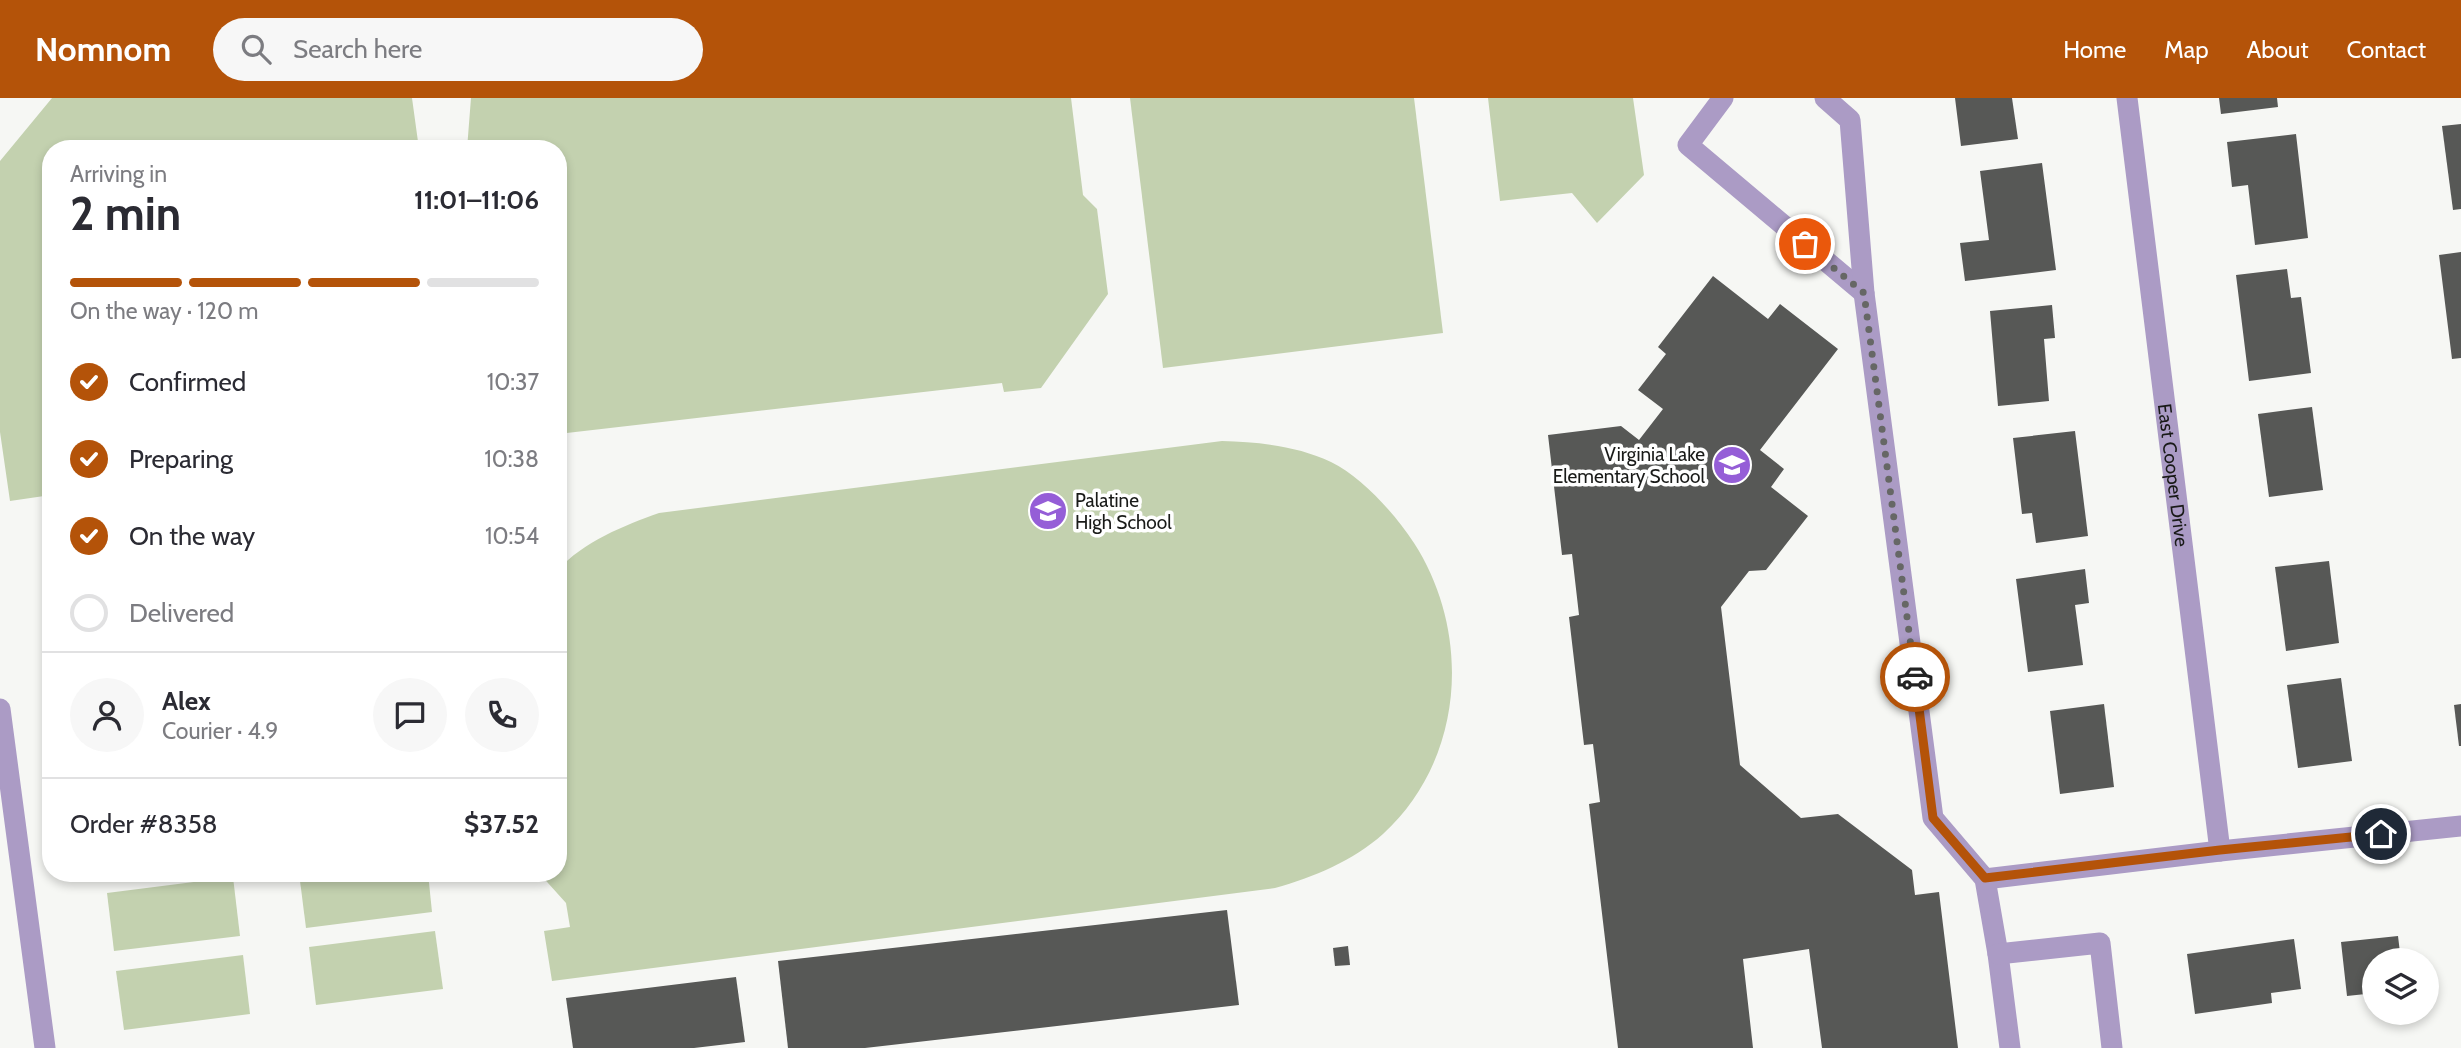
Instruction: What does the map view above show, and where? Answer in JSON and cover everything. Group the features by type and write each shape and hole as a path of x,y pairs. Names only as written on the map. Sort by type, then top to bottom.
{"street":[{"path":"1723,98 1688,145 1864,293"},
{"path":"1825,98 1850,120 1864,293 1933,818 1985,878 2010,1048"},
{"name":"East Cooper Drive","path":"2127,98 2220,850"},
{"path":"0,709 45,1048"},
{"path":"1985,878 2220,850 2461,826"},
{"path":"1998,954 2100,943 2112,1048"}],"green space":[{"path":"52,98 412,98 418,140 42,140 42,496 10,501 0,432 0,161"},
{"path":"471,98 1071,98 1083,195 1097,209 1108,294 1041,388 1004,392 1002,383 567,433 567,140 468,140"},
{"path":"1130,98 1414,98 1443,333 1163,368"},
{"path":"1488,98 1633,98 1644,175 1597,223 1572,193 1500,201"},
{"path":"1222,441 1292,449 1331,462 1377,497 1414,543 1433,578 1445,616 1451,655 1451,694 1444,733 1431,770 1410,804 1383,834 1332,867 1275,888 552,981 544,931 570,927 566,903 547,882 567,882 567,561 605,536 659,513"},
{"path":"194,882 234,882 240,936 114,951 107,893"},
{"path":"300,882 429,882 432,912 306,928"},
{"path":"435,931 443,989 316,1005 309,947"},
{"path":"243,955 250,1014 124,1030 116,971"}],"building":[{"path":"1955,98 2012,98 2018,139 1961,146"},
{"path":"2219,98 2277,98 2278,107 2221,114"},
{"path":"2461,124 2461,209 2453,210 2442,126"},
{"path":"2296,134 2308,238 2255,245 2248,185 2232,187 2227,142"},
{"path":"2042,163 2056,270 1965,281 1960,243 1989,240 1980,171"},
{"path":"2461,252 2461,358 2452,359 2439,255"},
{"path":"2287,269 2291,298 2301,297 2311,373 2249,381 2236,275"},
{"name":"Virginia Lake Elementary School","path":"1713,276 1768,319 1780,304 1838,349 1760,450 1784,469 1771,487 1808,516 1766,570 1749,571 1721,607 1740,765 1801,818 1838,814 1912,870 1915,895 1939,892 1958,1048 1822,1048 1809,949 1743,959 1753,1048 1618,1048 1589,804 1600,802 1593,744 1584,745 1569,617 1579,615 1572,554 1562,555 1548,435 1621,426 1639,440 1663,409 1638,390 1666,354 1658,347"},
{"path":"2052,305 2055,338 2044,339 2049,401 1998,406 1990,311"},
{"path":"2312,407 2323,490 2269,497 2258,414"},
{"path":"2075,431 2088,536 2036,543 2032,513 2022,514 2013,438"},
{"path":"2329,561 2339,643 2286,651 2275,567"},
{"path":"2085,569 2089,603 2075,605 2083,665 2028,672 2016,579"},
{"path":"2341,678 2352,761 2298,768 2287,685"},
{"path":"2104,704 2114,787 2060,794 2050,711"},
{"path":"2461,704 2461,746 2459,746 2454,705"},
{"path":"1227,910 1239,1005 865,1048 788,1048 778,961"},
{"path":"2398,936 2399,948 2362,948 2362,994 2347,996 2341,942"},
{"path":"2294,939 2301,989 2271,993 2272,1003 2195,1014 2187,954"},
{"path":"1348,946 1350,965 1335,966 1333,948"},
{"path":"736,977 745,1042 694,1048 573,1048 566,998"}],"way so far":[{"path":"1805,244 1864,293 1915,677"}],"place":[{"name":"Virginia Lake Elementary School","path":"1732,465"},
{"name":"Palatine High School","path":"1048,511"}],"route":[{"path":"1915,677 1933,818 1985,878 2381,834"}]}
